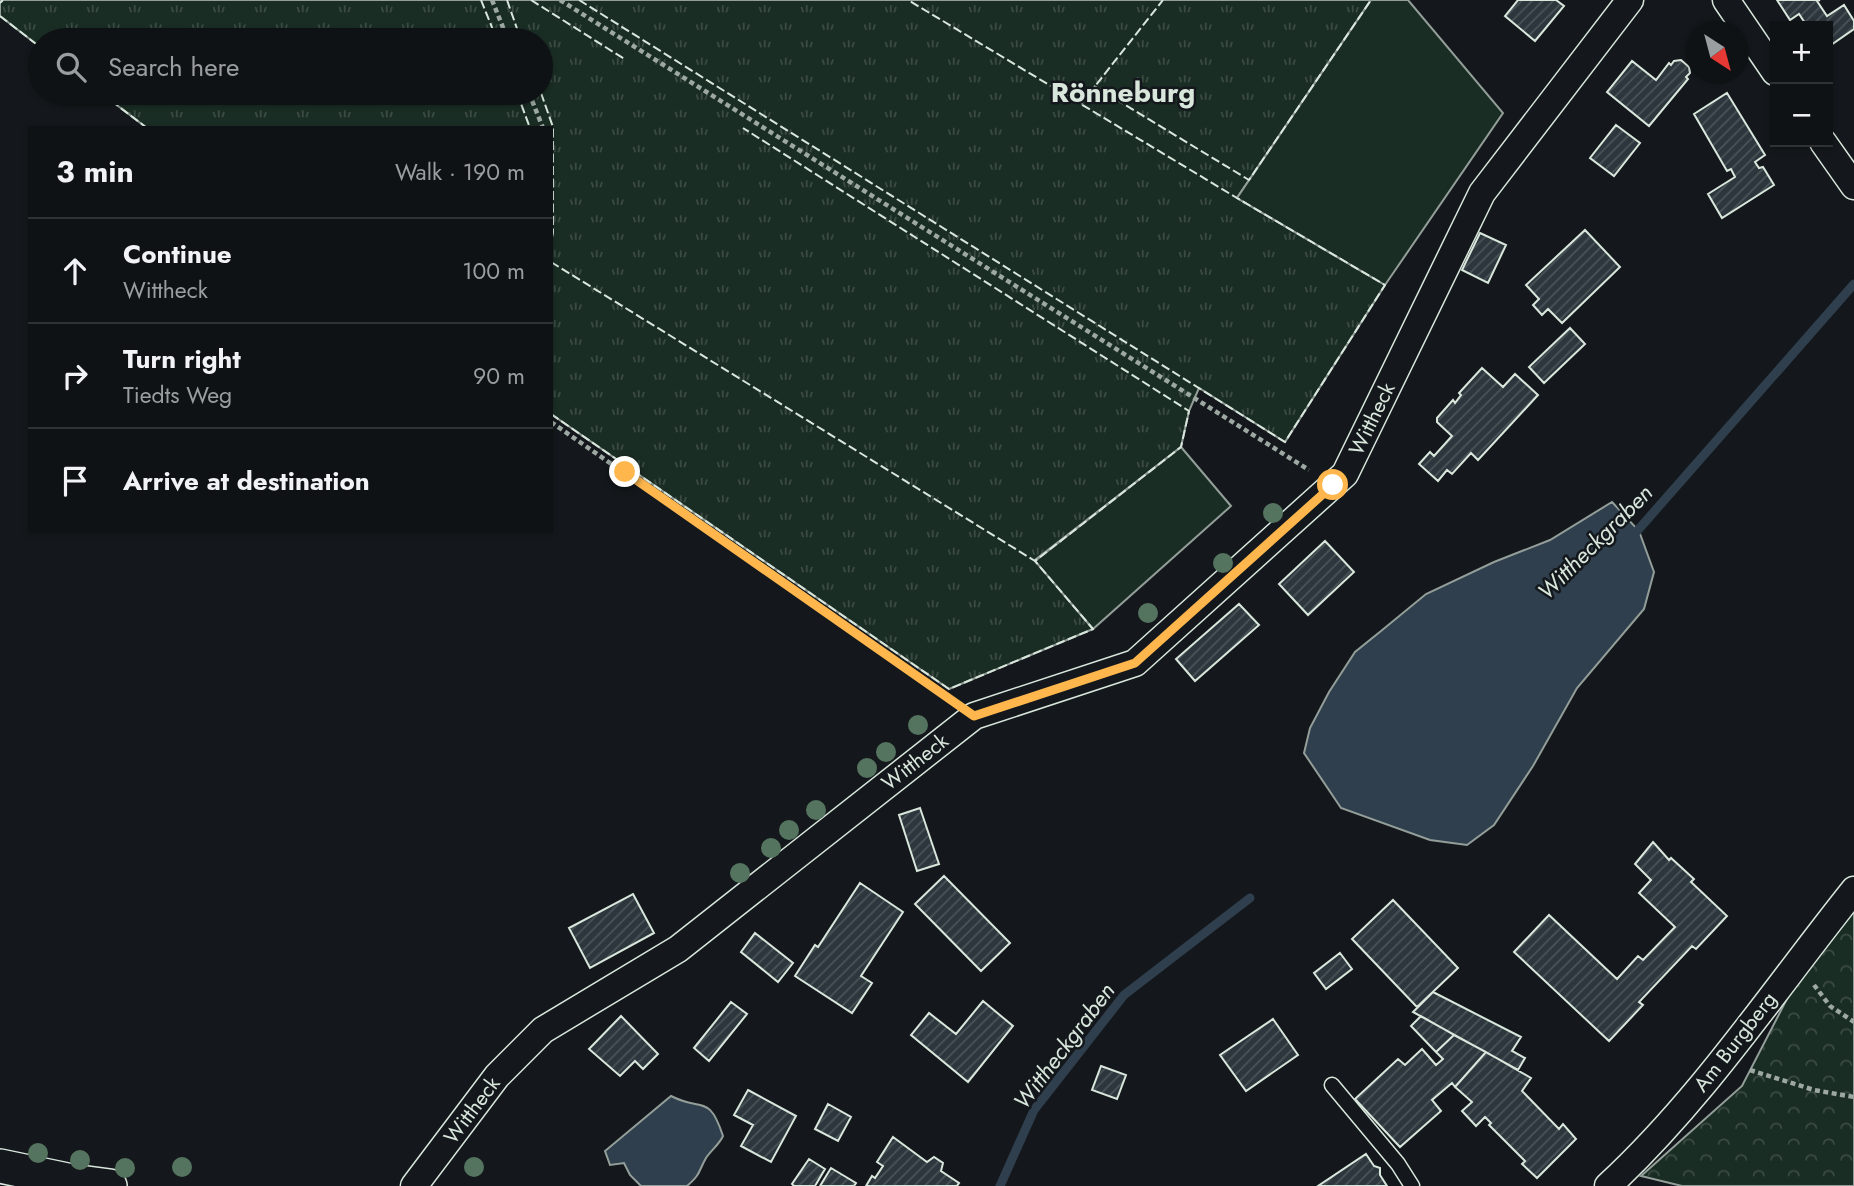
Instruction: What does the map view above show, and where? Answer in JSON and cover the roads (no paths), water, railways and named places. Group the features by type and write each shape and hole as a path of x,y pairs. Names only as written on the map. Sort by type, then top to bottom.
{"street":[{"name":"Wittheck","path":"414,1186 497,1076 543,1030 678,949 974,716 1135,663 1345,474 1482,192 1630,0"},
{"path":"1726,0 1770,65"},
{"path":"1827,147 1854,186"},
{"name":"Am Burgberg","path":"1608,1186 1638,1158 1723,1061 1854,890"},
{"path":"0,1166 110,1186"}],"lane":[{"path":"1332,1085 1398,1164 1412,1186"}],"water":[{"path":"1612,502 1639,531 1654,572 1644,609 1577,688 1533,766 1494,825 1467,845 1430,840 1341,808 1304,753 1310,728 1355,652 1426,594 1494,562 1550,540"},
{"path":"671,1096 709,1109 723,1136 706,1158 697,1176 687,1186 641,1186 630,1175 624,1163 610,1165 605,1151"}],"waterway":[{"name":"Wittheckgraben","path":"1631,538 1854,284"},
{"name":"Wittheckgraben","path":"1000,1186 1034,1110 1124,995 1250,898"}],"district":[{"name":"Rönneburg","path":"1123,92"}]}
